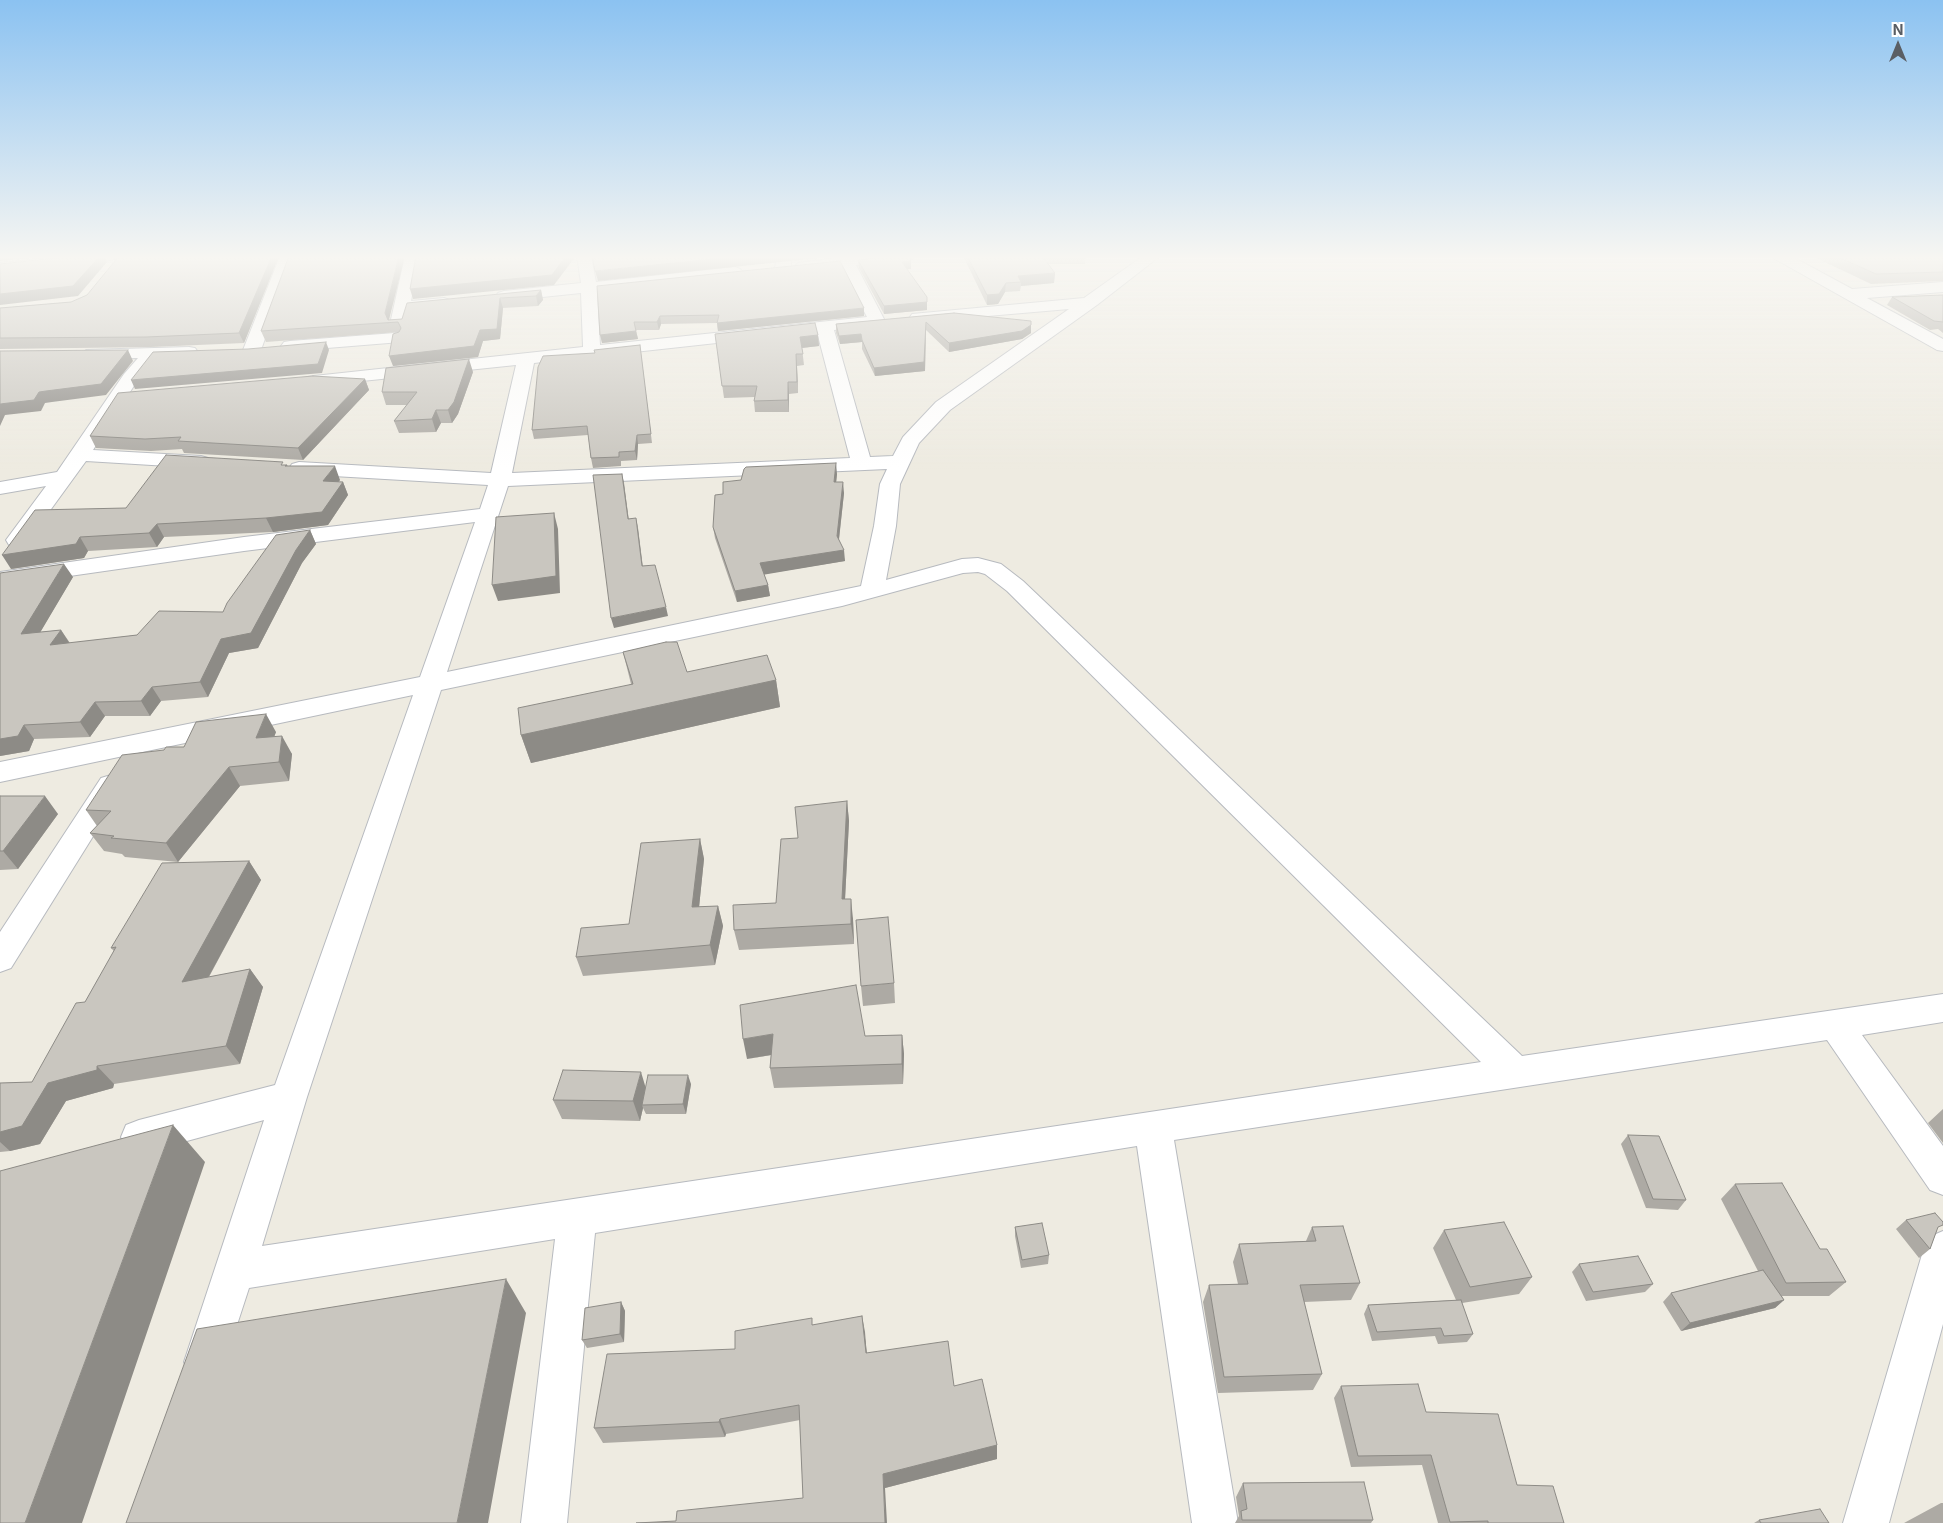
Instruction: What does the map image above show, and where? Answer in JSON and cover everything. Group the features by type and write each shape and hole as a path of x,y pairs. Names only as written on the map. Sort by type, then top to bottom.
{"street":[{"path":"252,350 261,327"},
{"path":"387,374 397,327"},
{"path":"591,327 592,351"},
{"path":"295,383 814,327"},
{"path":"824,327 862,464"},
{"path":"872,591 885,526 890,484 910,441 943,406 1055,327"},
{"path":"1910,327 1943,346"},
{"path":"234,350 395,338"},
{"path":"71,355 206,352"},
{"path":"0,564 125,397 150,354"},
{"path":"196,1392 289,1097 500,480 526,359"},
{"path":"80,455 224,463"},
{"path":"282,466 500,480 899,462"},
{"path":"0,488 64,477"},
{"path":"0,579 244,544 487,514"},
{"path":"0,772 842,599 962,566 978,565 993,569 1004,577 1515,1072"},
{"path":"0,959 137,744"},
{"path":"234,1270 1152,1127 1943,1008"},
{"path":"1834,1023 1943,1177"},
{"path":"106,1146 289,1097"},
{"path":"1152,1127 1215,1523"},
{"path":"544,1523 577,1217"},
{"path":"1866,1523 1943,1251"}],"building":[{"path":"0,327 242,327 239,333 146,337 0,338"},
{"path":"262,327 321,327 261,331"},
{"path":"497,327 497,329 480,330 474,346 389,356 393,334 399,332 401,328"},
{"path":"600,327 635,327 636,331 600,335"},
{"path":"778,327 816,327 818,335 800,337 803,354 796,354 797,382 788,382 788,400 754,401 757,386 722,386 715,334"},
{"path":"837,327 926,327 924,362 874,368 861,334 839,336"},
{"path":"932,327 1028,327 1022,331 949,343"},
{"path":"326,342 318,364 131,380 153,352 248,349"},
{"path":"640,345 651,434 637,435 635,451 619,452 619,457 591,458 587,426 532,430 538,367 543,356 595,353 594,350"},
{"path":"128,350 101,384 39,392 34,400 0,404 0,351"},
{"path":"469,359 454,402 448,410 436,410 432,419 394,421 417,392 382,392 386,368"},
{"path":"313,376 365,379 298,448 178,441 181,437 145,439 90,436 118,393"},
{"path":"166,455 283,462 281,465 287,465 285,466 335,466 323,481 343,482 322,512 266,518 157,524 149,533 80,537 76,544 2,555 35,510 126,508"},
{"path":"836,463 834,482 843,482 837,536 844,550 760,563 768,585 735,591 713,527 715,495 723,494 723,482 741,480 746,467"},
{"path":"622,474 628,519 636,518 642,566 655,565 666,607 611,618 593,475"},
{"path":"554,513 556,576 492,585 496,517"},
{"path":"310,530 296,550 251,633 221,639 200,682 152,687 141,701 95,702 80,722 24,725 18,736 0,739 0,573 64,564 21,634 61,630 50,645 137,635 159,611 223,612 227,603 276,535"},
{"path":"666,642 677,642 687,672 767,655 776,680 521,735 518,708 633,684 623,652"},
{"path":"266,714 256,738 282,736 279,762 229,767 166,843 111,838 114,836 90,833 111,811 86,810 122,755 164,750 166,747 184,747 196,722"},
{"path":"0,796 45,796 3,851 0,851"},
{"path":"847,801 842,899 851,899 851,924 734,930 733,905 776,903 781,839 798,838 795,807"},
{"path":"700,839 692,907 718,906 710,945 576,957 581,928 629,924 641,843"},
{"path":"249,861 182,982 250,969 226,1046 97,1066 97,1070 48,1083 22,1126 0,1132 0,1083 32,1082 76,1003 85,1002 116,947 111,948 162,863"},
{"path":"888,917 894,983 861,986 856,920"},
{"path":"856,985 865,1036 902,1035 902,1064 770,1068 773,1034 743,1039 740,1005"},
{"path":"563,1070 641,1072 633,1101 553,1100"},
{"path":"648,1075 688,1075 683,1104 642,1105"},
{"path":"173,1125 25,1523 0,1523 0,1171"},
{"path":"1628,1135 1659,1136 1686,1200 1653,1199"},
{"path":"1782,1183 1820,1249 1827,1249 1846,1282 1786,1283 1735,1184"},
{"path":"1935,1213 1943,1222 1943,1225 1938,1227 1930,1249 1906,1220"},
{"path":"1504,1222 1532,1277 1470,1287 1444,1230"},
{"path":"1042,1223 1049,1255 1022,1260 1015,1227"},
{"path":"1343,1226 1360,1283 1300,1285 1322,1374 1224,1377 1209,1285 1248,1284 1239,1244 1316,1241 1312,1227"},
{"path":"1638,1256 1653,1284 1593,1292 1579,1264"},
{"path":"1763,1270 1784,1300 1690,1323 1671,1293"},
{"path":"506,1279 457,1523 126,1523 197,1329"},
{"path":"1461,1300 1473,1334 1444,1336 1441,1328 1377,1332 1368,1305"},
{"path":"621,1302 620,1334 582,1340 585,1308"},
{"path":"862,1316 866,1353 948,1341 954,1386 982,1379 997,1445 883,1474 885,1523 636,1523 676,1521 677,1511 803,1498 799,1405 720,1419 719,1422 594,1428 607,1354 735,1349 735,1331 812,1318 812,1325"},
{"path":"1418,1384 1426,1412 1498,1414 1517,1485 1553,1486 1564,1523 1450,1522 1431,1455 1358,1456 1341,1386"},
{"path":"1364,1482 1373,1520 1242,1520 1241,1511 1247,1509 1243,1483"},
{"path":"1820,1509 1829,1523 1761,1523 1759,1520"}]}
